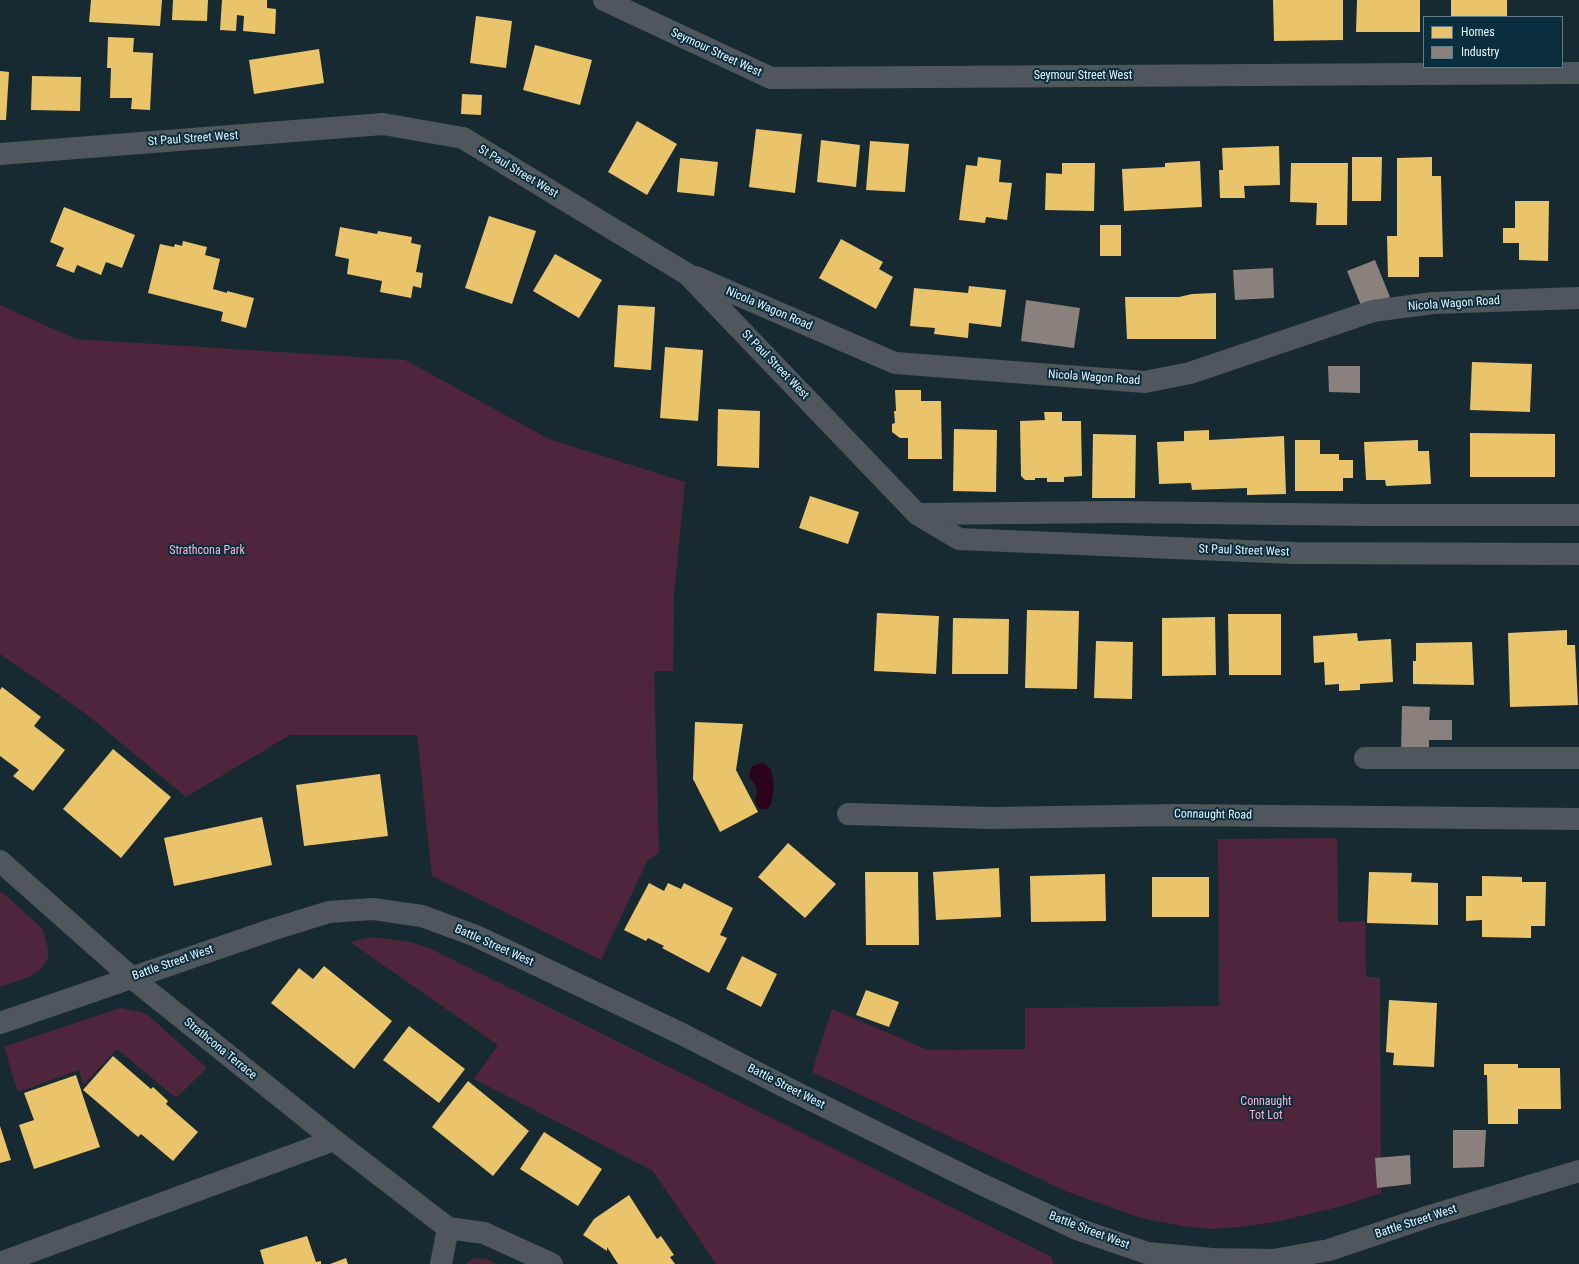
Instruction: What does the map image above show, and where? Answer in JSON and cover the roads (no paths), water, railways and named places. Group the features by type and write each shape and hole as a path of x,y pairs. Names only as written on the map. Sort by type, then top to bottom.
{"street":[{"name":"Seymour Street West","path":"604,0 771,78 1579,73"},
{"name":"St Paul Street West","path":"0,154 383,124 463,138 687,274 917,514 959,540 1294,553 1579,554"},
{"name":"Nicola Wagon Road","path":"687,274 895,362 1145,382 1190,373 1373,311 1433,302 1579,298"},
{"path":"917,514 1118,512 1371,515 1579,515"},
{"path":"1365,758 1579,758"},
{"name":"Connaught Road","path":"848,814 992,818 1177,815 1579,819"},
{"name":"Strathcona Terrace","path":"0,861 132,978 334,1140 448,1228 484,1233 552,1264"},
{"name":"Battle Street West","path":"0,1022 274,929 329,912 373,909 422,916 476,936 675,1030 798,1094 979,1183 1077,1229 1147,1253 1212,1259 1273,1260 1329,1250 1430,1216 1579,1171"},
{"path":"0,1264 334,1140"},
{"path":"441,1264 448,1228"}],"park label":[{"name":"Strathcona Park","path":"207,551"},
{"name":"Connaught Tot Lot","path":"1266,1109"}]}
